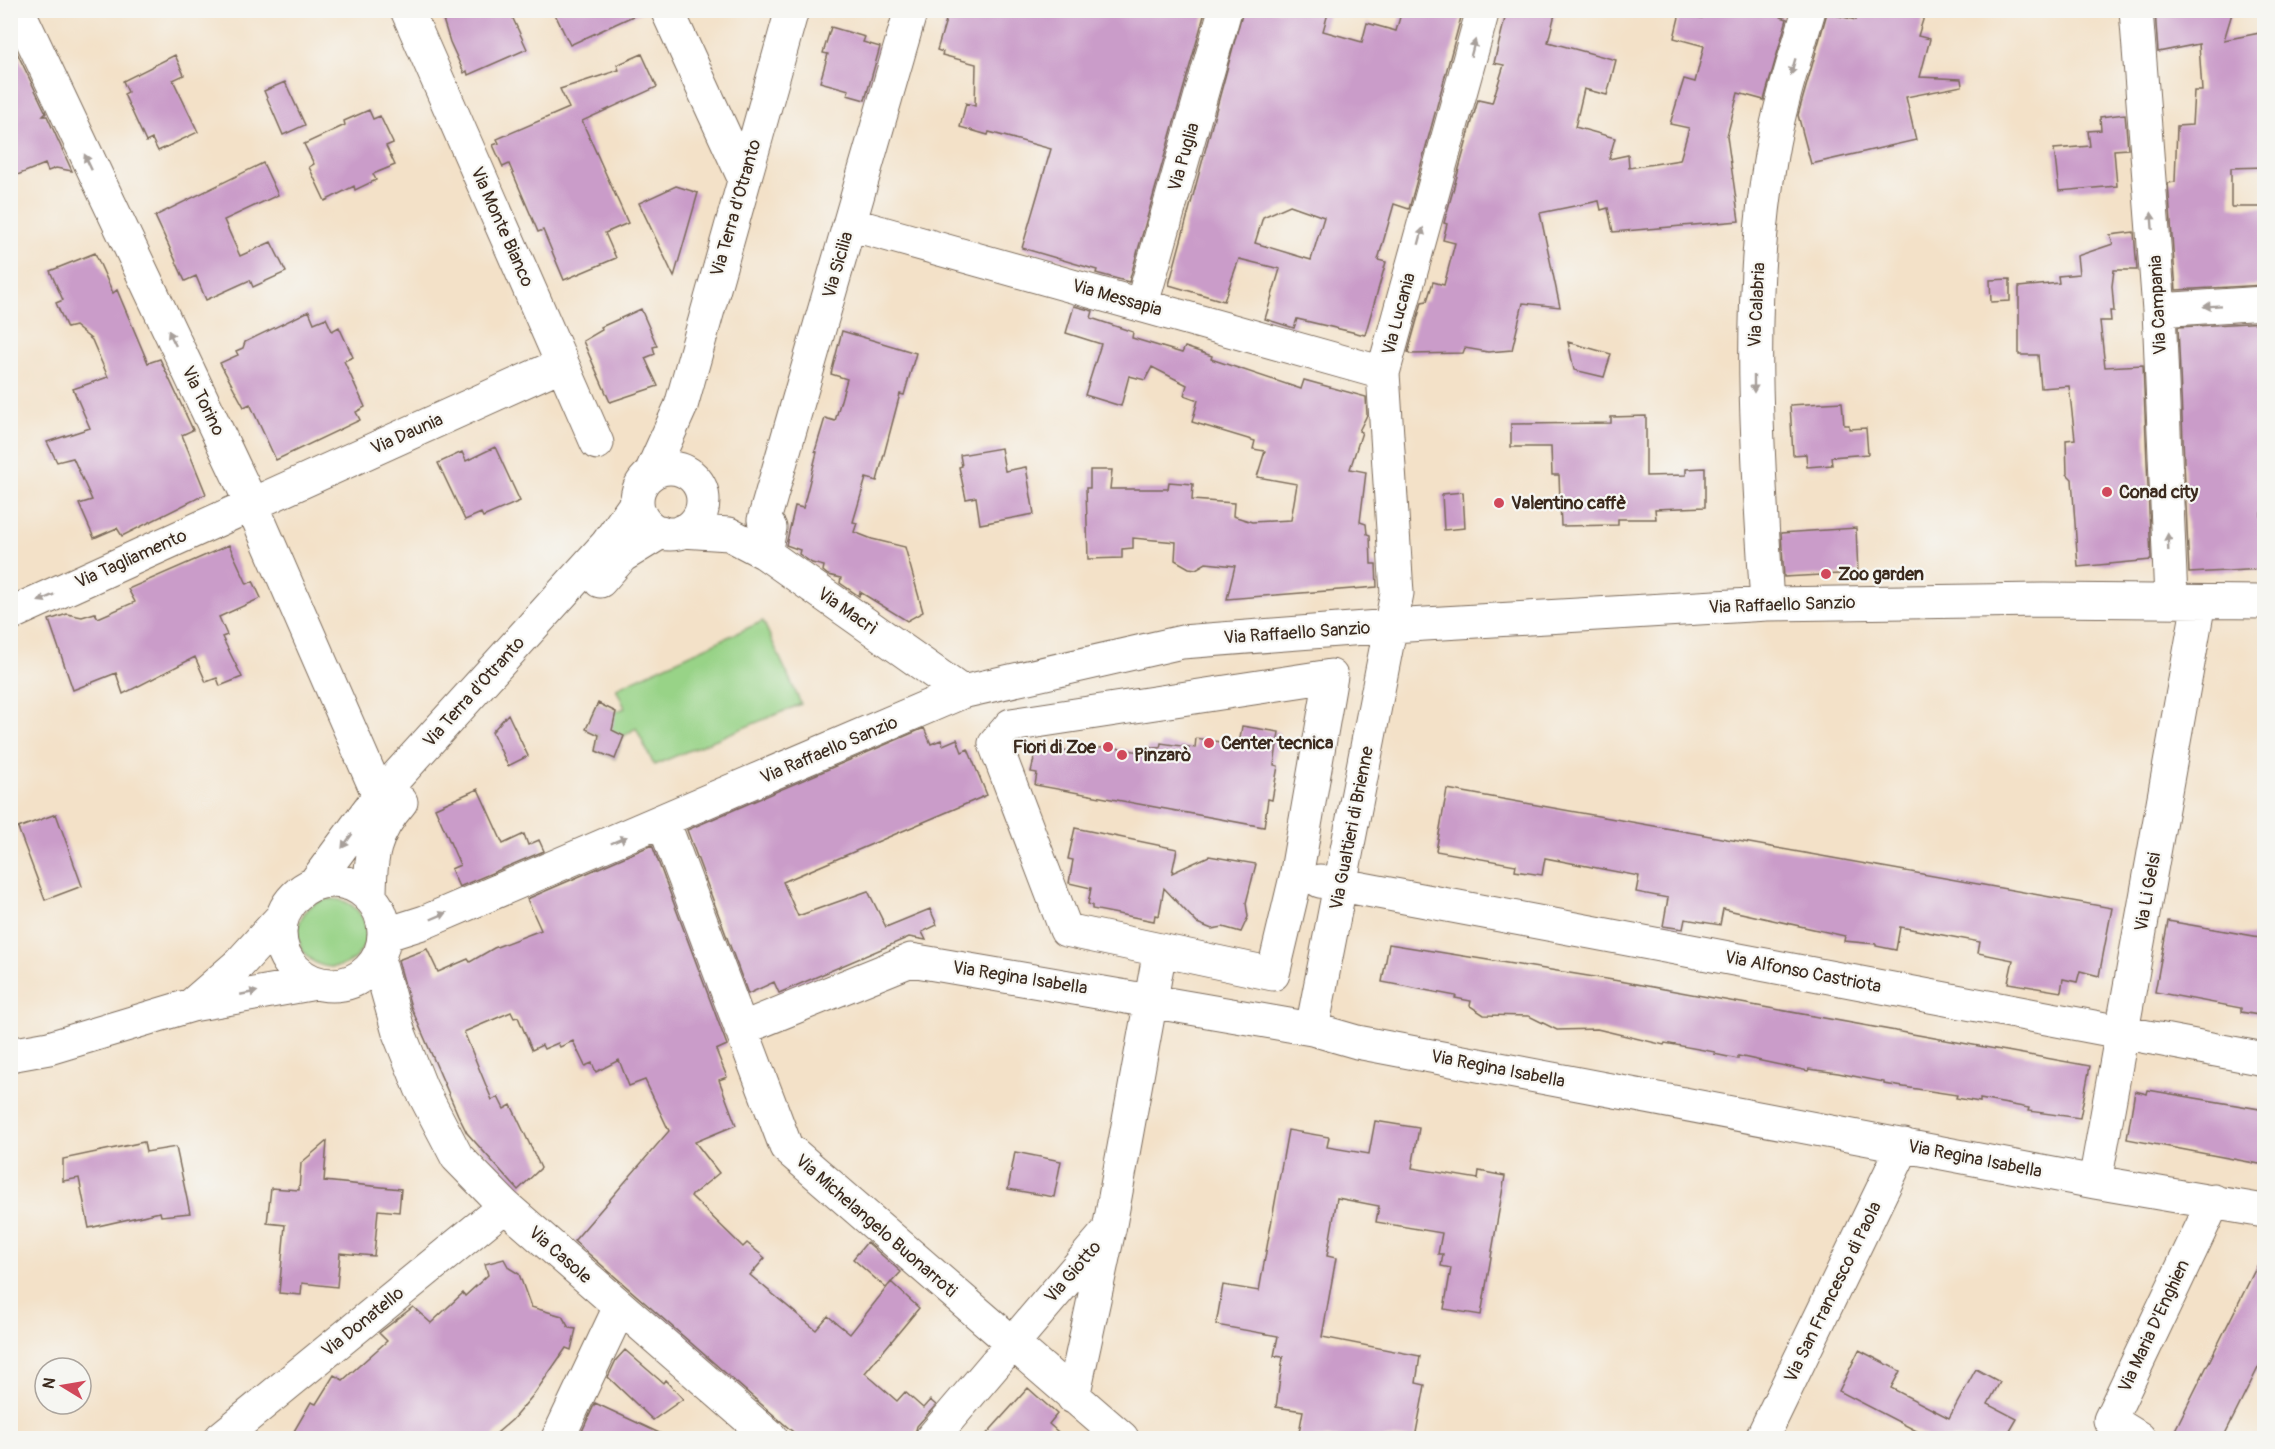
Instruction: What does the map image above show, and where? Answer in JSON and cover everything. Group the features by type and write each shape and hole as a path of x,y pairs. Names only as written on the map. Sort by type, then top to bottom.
{"street":[{"name":"Via Torino","path":"18,10 252,505 379,796"},
{"name":"Via Monte Bianco","path":"406,10 597,443"},
{"path":"667,10 744,178"},
{"name":"Via Terra d'Otranto","path":"314,885 379,796 607,544 643,489 681,406 792,10"},
{"name":"Via Sicilia","path":"765,553 770,528 764,520 911,10"},
{"name":"Via Puglia","path":"1142,304 1225,10"},
{"name":"Via Lucania","path":"1391,626 1397,593 1383,373 1483,10"},
{"name":"Via Calabria","path":"1767,604 1754,391 1754,328 1761,237 1771,157 1778,118 1809,10"},
{"name":"Via Campania","path":"2136,10 2159,310 2185,601"},
{"name":"Via Messapia","path":"850,224 1383,373"},
{"path":"2159,310 2265,303"},
{"name":"Via Daunia","path":"252,505 562,364"},
{"name":"Via Terra d'Otranto","path":"681,406 695,486"},
{"path":"669,468 695,486 697,519 671,532 644,521 643,489 669,468"},
{"name":"Via Macrì","path":"695,486 729,534"},
{"name":"Via Tagliamento","path":"10,614 252,505"},
{"name":"Via Terra d'Otranto","path":"370,898 370,862 379,829 394,809 622,556 671,532"},
{"name":"Via Macrì","path":"671,532 729,534 765,553 962,693"},
{"name":"Via Li Gelsi","path":"2095,1182 2123,1032 2185,601"},
{"name":"Via Raffaello Sanzio","path":"381,946 425,922 962,693 1182,642 1391,626 1767,604 2265,602"},
{"name":"Via Gualtieri di Brienne","path":"1311,1029 1391,626"},
{"path":"1255,636 1259,687"},
{"path":"1331,676 1296,877 1273,974 1066,930 995,744 1011,725 1331,676"},
{"name":"Via Michelangelo Buonarroti","path":"663,821 786,1147 1122,1438"},
{"name":"Via Alfonso Castriota","path":"1296,877 2265,1059"},
{"path":"10,1055 49,1048 192,1005 357,979 369,970 381,946 382,921 370,898 360,890 338,881 314,885 294,897 282,917 239,964 192,1005"},
{"path":"282,917 281,938 286,957 294,968 330,983"},
{"name":"Via Casole","path":"381,946 399,1033 421,1088 457,1157 505,1206 771,1438"},
{"name":"Via Giotto","path":"932,1438 1109,1230 1160,950"},
{"name":"Via Regina Isabella","path":"741,1029 911,960 1150,999 1311,1029 1357,1042 2095,1182 2265,1211"},
{"name":"Via Casole","path":"330,983 360,990 379,1007 399,1033"},
{"name":"Via San Francesco di Paola","path":"1762,1438 1904,1145"},
{"name":"Via Maria D'Enghien","path":"2139,1438 2110,1420 2214,1201"},
{"name":"Via Donatello","path":"221,1438 505,1206"},
{"path":"1073,1397 1109,1230"},
{"path":"558,1438 620,1307"}],"green space":[{"path":"763,621 801,704 654,765 636,728 624,736 615,759 596,751 599,735 586,729 598,703 615,712 625,708 616,688"},
{"path":"332,899 345,902 356,909 363,920 366,933 363,946 356,957 345,964 332,967 319,964 308,957 301,946 298,933 301,920 308,909 319,902"}],"building":[{"path":"440,10 509,10 527,49 468,75 467,71 464,73 450,42"},
{"path":"553,10 646,10 570,45"},
{"path":"949,10 1205,12 1129,282 1022,248 1051,149 989,132 988,135 960,127 966,103 975,106 976,64 942,55 943,52 937,50"},
{"path":"1243,10 1329,10 1323,31 1362,42 1367,23 1396,31 1402,10 1463,10 1409,209 1394,204 1378,260 1386,262 1365,335 1297,319 1294,328 1265,319 1280,269 1239,259 1224,301 1169,285","holes":["1290,205 1324,217 1311,260 1255,243 1263,217"]},
{"path":"1507,10 1556,10 1548,42 1616,60 1607,95 1584,89 1575,127 1615,138 1609,159 1628,155 1629,168 1680,160 1689,128 1670,124 1684,79 1695,82 1704,46 1674,38 1680,13 1702,18 1705,10 1782,10 1781,17 1787,19 1764,100 1738,93 1727,136 1739,221 1613,232 1608,208 1601,210 1599,201 1540,213 1560,307 1523,303 1512,350 1488,352 1465,348 1463,353 1411,354 1408,352 1422,302 1427,301 1433,282 1444,285 1455,243 1443,240 1447,224 1444,223 1478,100 1492,103 1504,65 1494,63"},
{"path":"1859,10 1926,10 1918,36 1930,39 1920,77 1961,79 1962,86 1906,97 1916,140 1811,164 1798,115 1827,13 1856,20"},
{"path":"2155,10 2233,10 2224,40 2265,32 2265,167 2231,168 2231,207 2265,207 2265,285 2176,290 2168,183 2175,182 2177,126 2192,125 2194,91 2202,91 2199,44 2158,52"},
{"path":"831,27 865,37 863,42 880,47 865,100 847,95 849,90 820,82 828,54 823,53"},
{"path":"10,38 46,113 43,116 47,116 72,171 56,168 48,171 45,164 10,178"},
{"path":"642,54 657,87 582,121 628,223 605,233 616,258 564,280 543,230 538,232 509,164 503,167 493,145 499,143 497,139 569,108 560,89 619,70 617,65"},
{"path":"175,55 184,75 173,80 198,132 158,151 152,139 146,142 124,94 128,92 123,81"},
{"path":"285,82 305,125 283,135 264,91"},
{"path":"369,110 373,119 380,116 393,143 386,146 395,165 373,174 376,180 355,190 354,186 325,201 309,167 314,164 304,144 345,125 344,121"},
{"path":"2125,114 2128,149 2114,150 2117,186 2059,191 2054,149 2090,146 2088,131 2101,130 2100,117"},
{"path":"263,163 278,195 224,220 240,256 271,242 286,272 253,287 250,280 206,300 196,276 185,281 155,216"},
{"path":"676,186 698,193 674,277 639,203"},
{"path":"2134,232 2137,270 2114,270 2112,286 2114,311 2110,311 2111,321 2100,321 2105,367 2143,365 2151,560 2078,567 2072,479 2067,474 2066,440 2075,439 2069,386 2041,388 2038,355 2019,355 2019,287 2059,283 2058,276 2079,274 2077,256 2113,244 2110,235"},
{"path":"95,253 113,293 117,290 148,363 160,359 193,430 182,435 206,494 122,536 117,528 94,538 79,504 92,500 73,458 57,462 47,442 90,428 73,389 108,377 92,340 75,326 67,328 56,303 63,300 50,271"},
{"path":"2010,279 2010,301 1991,302 1990,280"},
{"path":"1074,306 1093,311 1091,318 1133,332 1132,338 1182,353 1185,347 1212,356 1211,359 1301,389 1304,380 1366,397 1367,415 1359,431 1362,432 1350,469 1366,472 1360,522 1366,524 1367,534 1370,535 1371,564 1376,564 1377,587 1227,599 1235,566 1206,563 1196,569 1189,568 1175,560 1176,542 1133,538 1133,548 1122,549 1122,558 1088,559 1086,488 1090,488 1090,470 1112,470 1110,489 1168,489 1169,482 1193,484 1192,500 1234,503 1233,516 1252,522 1291,520 1297,484 1257,477 1265,451 1253,449 1255,441 1192,422 1198,400 1184,395 1187,385 1152,367 1145,380 1129,376 1121,406 1085,395 1101,344 1066,333"},
{"path":"641,309 657,346 653,347 655,354 645,358 658,386 610,402 583,341 602,330 601,327"},
{"path":"309,311 314,323 326,318 332,331 339,327 353,357 344,361 365,407 356,412 360,420 276,460 250,404 244,407 220,363 238,355 236,351 243,348 245,342"},
{"path":"2265,322 2265,513 2261,513 2265,569 2189,573 2178,327"},
{"path":"842,331 916,353 904,395 900,394 877,481 866,478 853,522 857,523 854,532 905,547 923,612 907,621 860,592 859,596 840,583 841,578 828,575 823,571 824,566 812,563 799,554 800,550 786,545 795,506 803,508 817,452 815,451 825,418 835,421 847,379 831,374"},
{"path":"1568,342 1611,354 1604,377 1574,370"},
{"path":"1842,402 1844,425 1849,425 1849,429 1866,428 1868,454 1831,457 1832,465 1807,467 1806,454 1793,455 1790,405"},
{"path":"1646,416 1646,476 1686,475 1686,469 1705,468 1705,507 1655,509 1656,519 1618,519 1618,525 1561,526 1559,475 1552,475 1551,447 1511,447 1511,424 1611,423 1611,417"},
{"path":"495,447 520,501 483,517 481,513 465,520 438,463 462,452 466,461"},
{"path":"1001,448 1005,471 1026,467 1034,514 980,524 976,497 966,499 959,467 962,466 960,455"},
{"path":"1463,492 1465,528 1444,530 1442,494"},
{"path":"1856,528 1858,573 1784,577 1781,533"},
{"path":"229,545 247,584 253,581 261,598 219,617 227,635 222,637 242,677 220,686 217,678 206,682 195,657 123,694 116,673 73,690 49,620 67,614 82,617 95,613 98,618 135,602 128,589"},
{"path":"598,703 616,712 612,730 624,736 615,759 596,751 599,735 586,729"},
{"path":"508,714 528,756 508,766 492,732"},
{"path":"1242,726 1279,732 1274,765 1278,766 1272,800 1268,799 1264,827 1035,785 1037,773 1031,772 1035,754 1110,747 1146,753 1148,746 1160,748 1161,743 1195,748 1196,738 1239,745"},
{"path":"924,728 931,744 941,740 943,745 957,739 962,752 968,749 987,795 783,882 798,916 868,891 886,927 930,909 937,925 922,932 926,940 909,937 779,993 774,982 748,994 687,830"},
{"path":"478,789 503,844 524,834 528,845 539,840 544,851 459,887 451,869 460,865 435,808"},
{"path":"1447,789 2112,908 2099,976 2080,971 2077,982 2063,979 2061,992 2008,983 2013,960 1978,953 1980,942 1900,927 1896,950 1876,946 1876,944 1844,941 1845,936 1723,909 1720,925 1685,919 1683,929 1663,926 1668,898 1636,892 1639,876 1545,858 1542,875 1515,871 1516,865 1436,851"},
{"path":"56,814 82,886 45,900 18,828"},
{"path":"1075,828 1177,849 1172,873 1209,856 1256,864 1246,903 1248,917 1241,932 1223,927 1212,929 1197,923 1164,888 1159,916 1155,915 1154,921 1092,909 1092,905 1088,904 1091,888 1069,883 1073,860 1068,859"},
{"path":"652,845 727,1045 716,1050 727,1077 719,1080 736,1125 695,1142 719,1173 691,1196 743,1247 747,1243 765,1258 750,1275 816,1330 828,1316 850,1334 891,1282 919,1308 865,1373 897,1401 905,1392 923,1408 930,1400 936,1405 917,1426 914,1438 800,1438 574,1241 669,1131 645,1080 629,1086 619,1060 596,1072 592,1063 585,1066 573,1041 560,1047 558,1043 544,1049 542,1045 532,1050 518,1017 514,1018 511,1012 464,1032 492,1100 498,1097 504,1109 511,1105 541,1168 518,1190 467,1133 458,1115 411,1007 398,960 427,949 438,972 468,959 470,962 494,948 541,930 527,899"},
{"path":"2168,921 2265,938 2265,1016 2241,1012 2241,1008 2155,992"},
{"path":"1389,944 1625,982 2090,1066 2080,1118 2028,1111 2029,1108 1980,1099 1980,1102 1956,1098 1957,1095 1884,1084 1884,1082 1838,1073 1809,1069 1808,1071 1738,1056 1738,1059 1714,1054 1715,1052 1665,1043 1664,1045 1597,1029 1557,1030 1529,1016 1484,1015 1470,1006 1471,1001 1455,998 1456,996 1382,982"},
{"path":"2148,1090 2265,1110 2265,1165 2127,1139 2135,1091 2147,1094"},
{"path":"1375,1121 1419,1128 1412,1168 1478,1179 1479,1171 1505,1176 1481,1315 1444,1309 1451,1268 1441,1266 1443,1254 1438,1254 1442,1233 1376,1222 1379,1206 1337,1198 1327,1256 1336,1258 1322,1337 1420,1356 1416,1383 1425,1385 1415,1438 1298,1438 1303,1411 1276,1407 1283,1357 1274,1356 1278,1336 1216,1325 1223,1285 1259,1291 1288,1130 1329,1137 1327,1147 1369,1154"},
{"path":"327,1141 324,1181 401,1189 399,1212 378,1210 374,1256 340,1253 337,1287 302,1283 301,1295 279,1293 285,1225 267,1223 271,1188 299,1190 301,1163"},
{"path":"144,1142 146,1152 176,1147 190,1213 161,1216 160,1212 89,1228 79,1178 63,1181 63,1159"},
{"path":"1015,1152 1061,1161 1054,1197 1008,1189"},
{"path":"867,1242 901,1272 886,1288 853,1259"},
{"path":"2265,1250 2265,1354 2223,1438 2171,1438"},
{"path":"504,1259 509,1268 519,1274 531,1307 562,1316 569,1328 576,1329 571,1350 566,1348 535,1393 512,1420 491,1438 409,1438 394,1430 388,1438 290,1438 311,1402 316,1404 334,1375 343,1380 387,1341 379,1333 413,1307 431,1323 463,1293 465,1296 488,1275 485,1264"},
{"path":"625,1350 663,1383 665,1380 683,1399 653,1420 608,1377 616,1360"},
{"path":"1859,1350 1900,1371 1891,1388 1949,1418 1976,1369 2000,1382 1988,1404 2017,1419 2006,1438 1930,1438 1839,1391"},
{"path":"1028,1388 1057,1414 1049,1424 1065,1438 983,1438"},
{"path":"595,1403 670,1438 579,1438"}],"place":[{"name":"Conad city","path":"2107,492"},
{"name":"Valentino caffè","path":"1499,503"},
{"name":"Zoo garden","path":"1826,574"},
{"name":"Center tecnica","path":"1209,743"},
{"name":"Fiori di Zoe","path":"1108,747"},
{"name":"Pinzarò","path":"1122,755"}]}
